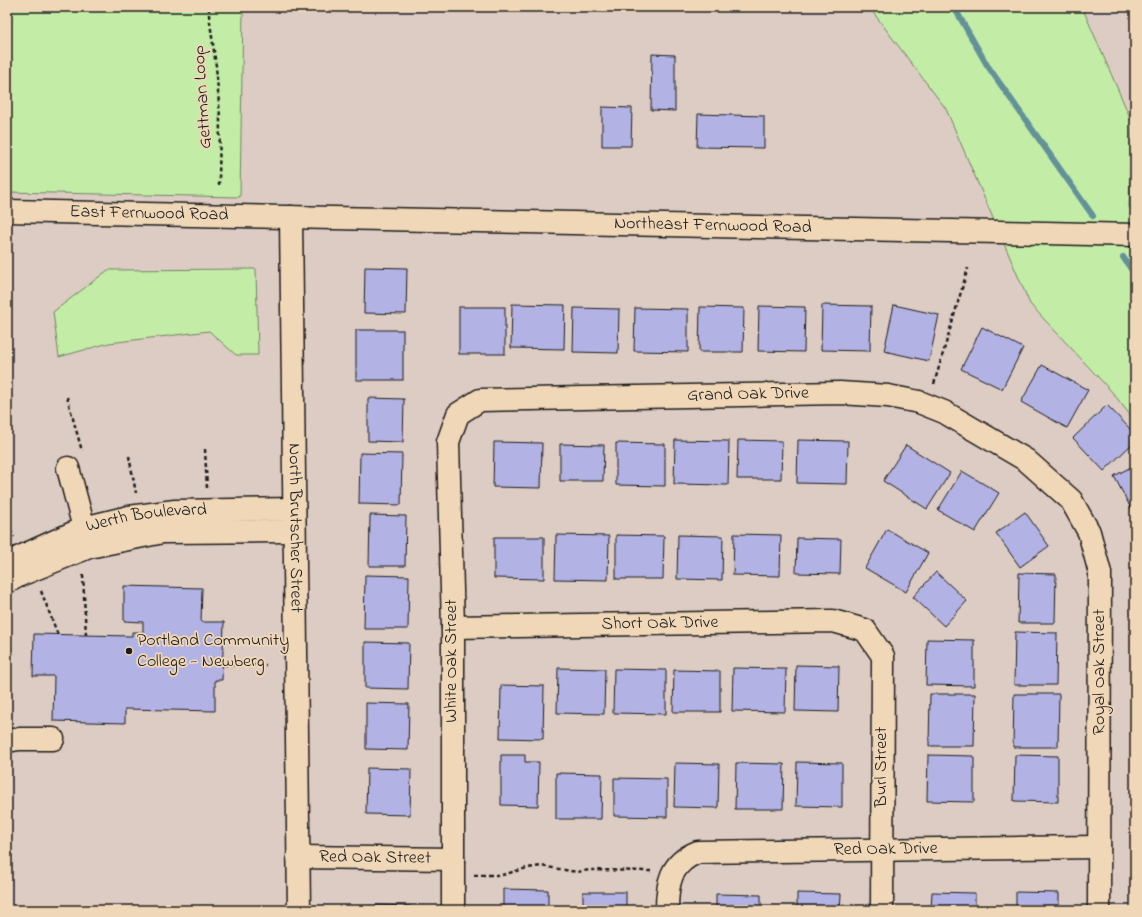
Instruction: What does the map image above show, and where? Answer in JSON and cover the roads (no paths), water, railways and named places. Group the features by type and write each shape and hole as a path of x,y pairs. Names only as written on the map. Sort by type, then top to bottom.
{"street":[{"name":"East Fernwood Road","path":"7,211 291,217"},
{"name":"Northeast Fernwood Road","path":"291,217 1135,235"},
{"name":"North Brutscher Street","path":"291,217 299,910"},
{"name":"Grand Oak Drive","path":"458,414 480,400 785,394 888,396 919,402 944,412 1026,460"},
{"name":"White Oak Street","path":"454,910 453,627 448,442 458,414"},
{"name":"Royal Oak Street","path":"1026,460 1071,500 1089,532 1100,573 1099,910"},
{"path":"68,468 84,528"},
{"name":"Werth Boulevard","path":"7,563 84,528 129,517 175,511 294,509"},
{"name":"Werth Boulevard","path":"7,582 20,575 89,547 163,532 294,531"},
{"name":"Short Oak Drive","path":"453,627 833,621 865,630"},
{"name":"Burl Street","path":"865,630 883,656 882,910"},
{"path":"7,741 52,739"},
{"name":"Red Oak Drive","path":"668,910 667,892 674,871 687,856 698,852 1099,847"},
{"name":"Red Oak Street","path":"298,857 453,867"}],"waterway":[{"path":"954,7 987,65 1093,216"},
{"path":"1123,257 1135,275"}],"place":[{"name":"Portland Community College - Newberg","path":"129,651"}]}
